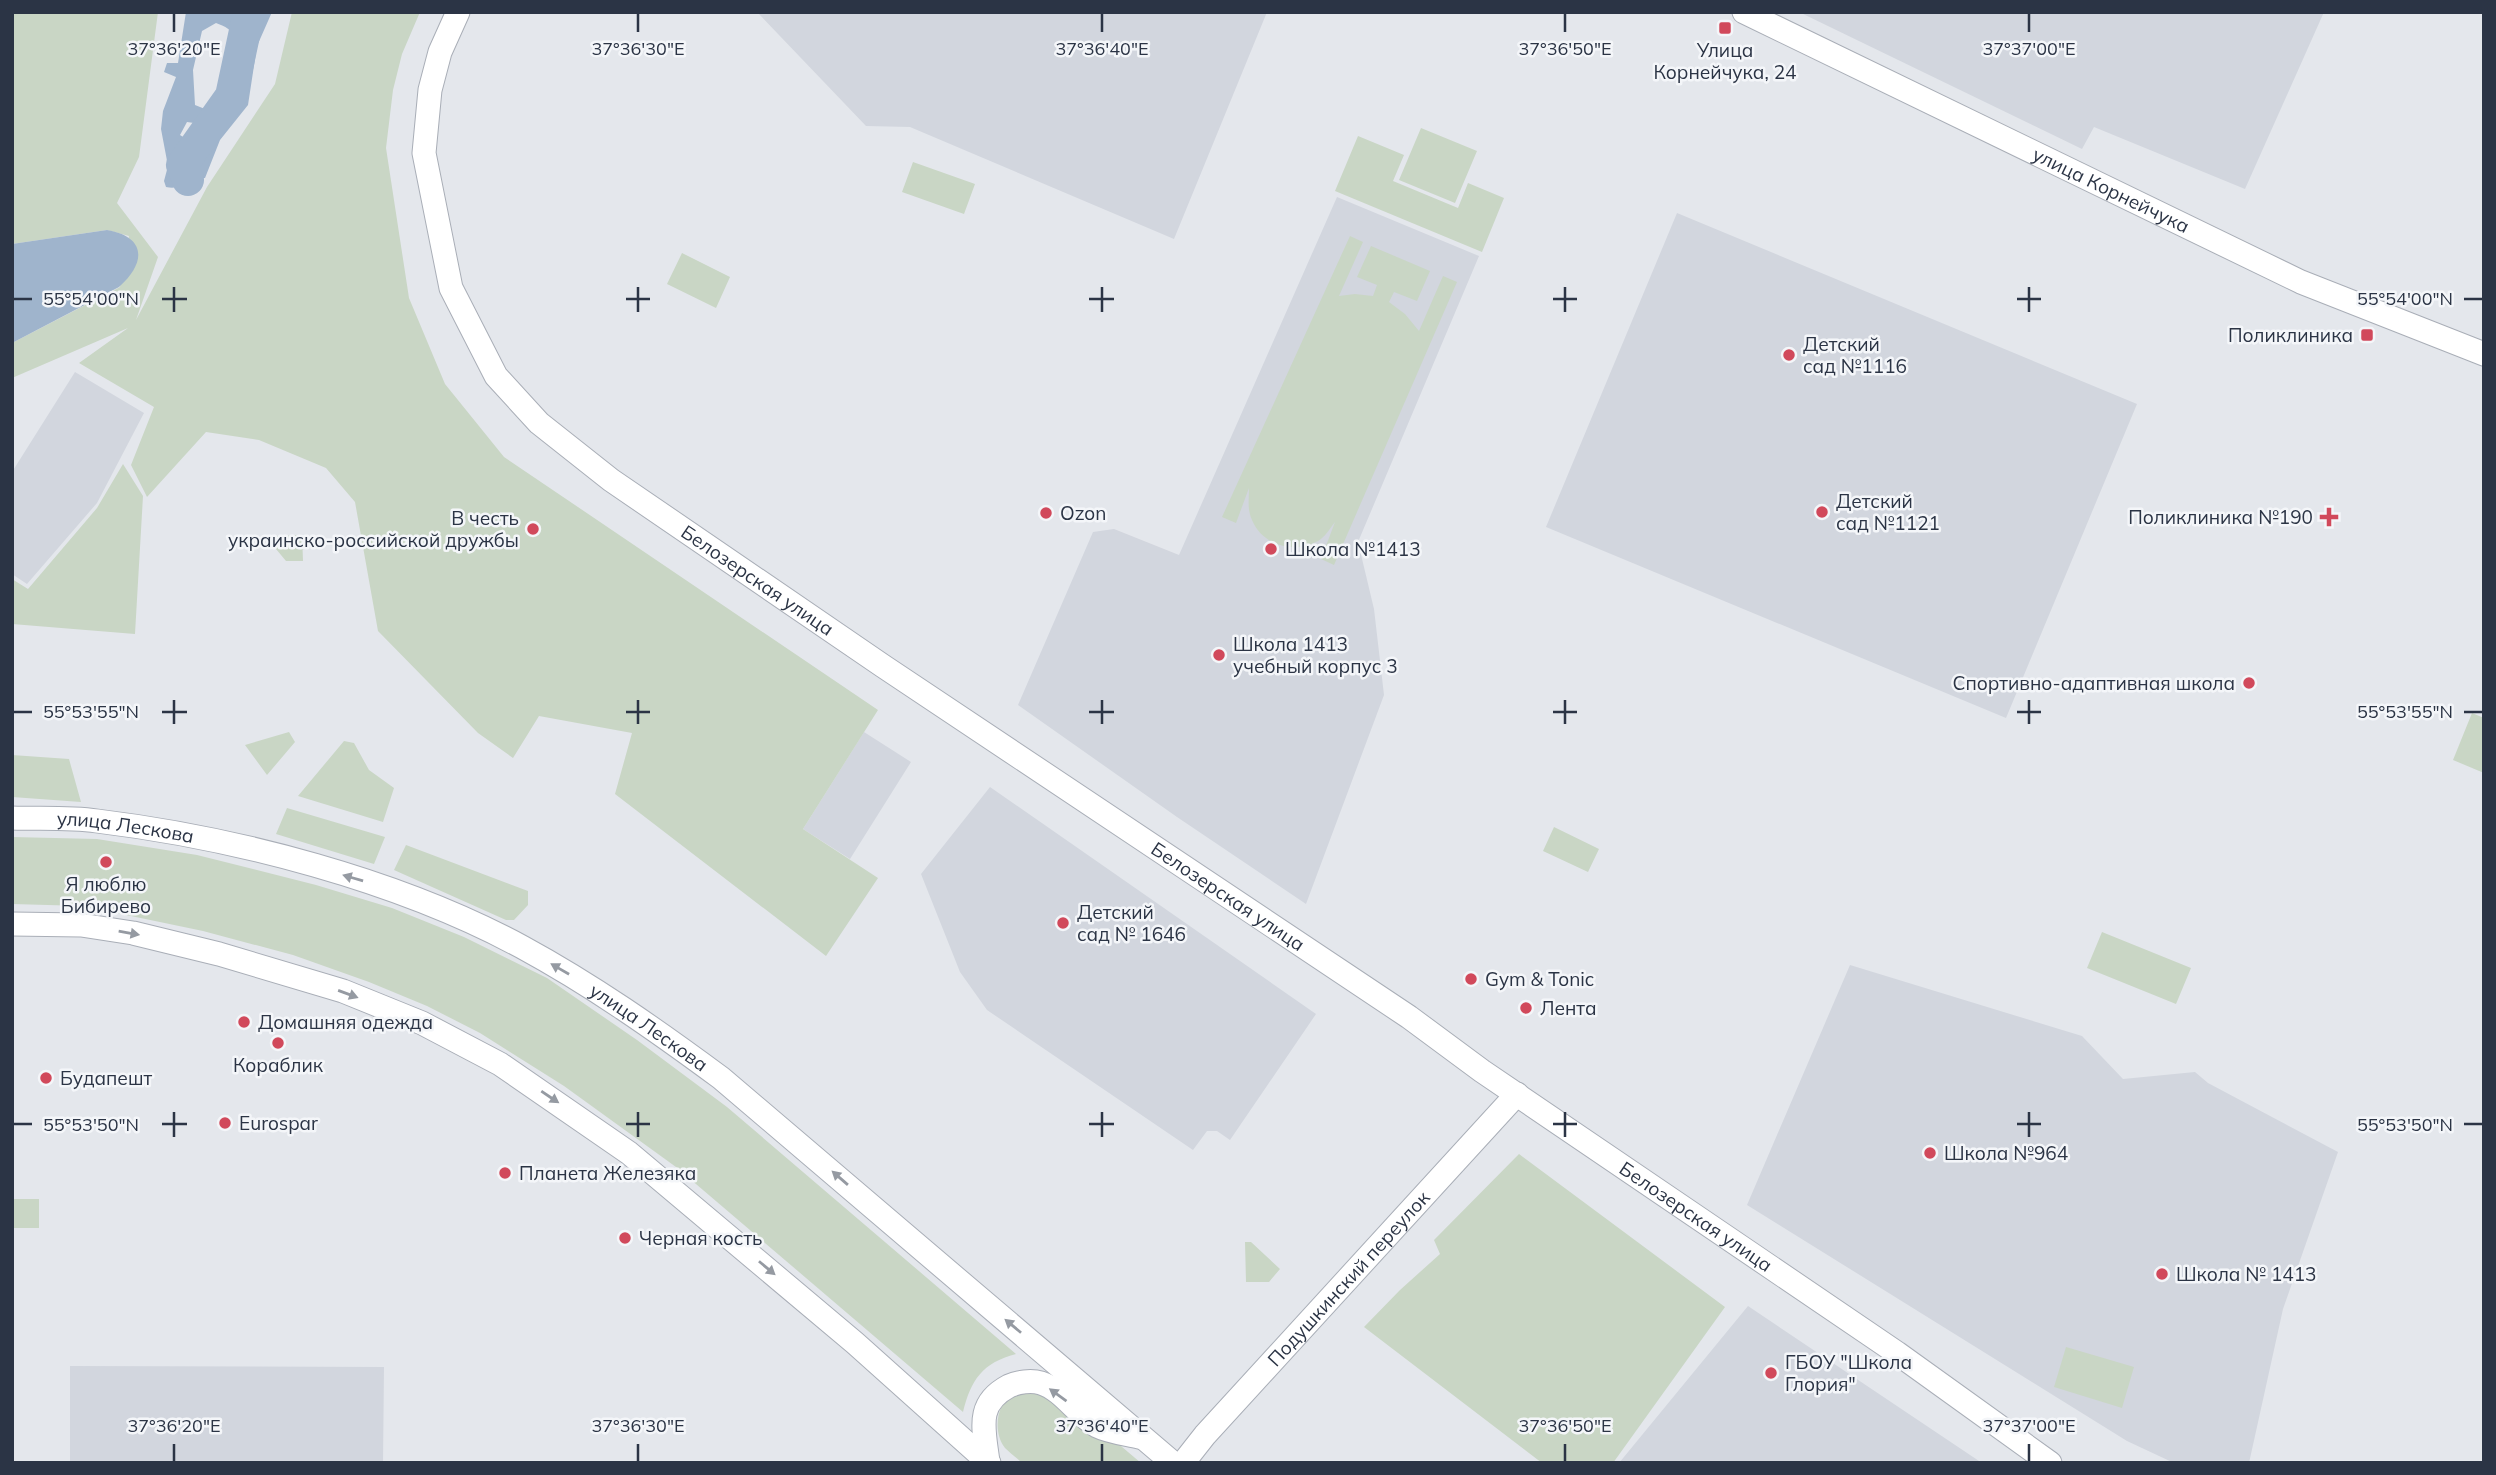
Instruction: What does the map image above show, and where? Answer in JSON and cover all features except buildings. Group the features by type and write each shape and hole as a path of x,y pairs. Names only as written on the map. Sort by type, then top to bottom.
{"street":[{"name":"Белозерская улица","path":"458,12 440,52 430,90 424,153 451,288 496,376 539,423 611,480 883,666 1301,944 1896,1353 2050,1463"},
{"name":"улица Корнейчука","path":"1744,12 2301,282 2484,354"},
{"name":"улица Лескова","path":"12,818 94,820 196,837 264,852 378,885 452,912 520,946 587,984 721,1077 1173,1463"},
{"path":"12,923 81,925 133,933 219,954 343,991 422,1023 500,1065 629,1153 855,1343 989,1463"},
{"name":"Подушкинский переулок","path":"1183,1463 1205,1435 1517,1094"},
{"path":"989,1463 984,1430 988,1402 996,1393 1017,1382 1040,1383 1058,1393 1097,1426 1145,1438"}],"shaded area":[{"path":"757,12 1267,12 1174,239 910,127 866,126"},
{"path":"1799,12 2324,12 2245,189 2094,127 2082,149"},
{"name":"Школа №1413","path":"1337,197 1479,256 1358,542 1374,609 1384,695 1306,904 1018,705 1093,532 1114,529 1179,555"},
{"name":"Детский сад №1121","path":"1677,213 2137,404 2006,718 1546,527"},
{"path":"75,372 144,413 97,503 27,584 12,574 12,472"},
{"path":"864,732 911,762 850,859 803,829"},
{"name":"Детский сад № 1646","path":"990,787 1316,1014 1230,1140 1217,1131 1207,1131 1193,1150 987,1010 960,972 921,874"},
{"path":"1850,965 2082,1036 2123,1079 2195,1072 2208,1083 2338,1152 2283,1309 2249,1463 2174,1463 2127,1441 1747,1205"},
{"name":"ГБОУ \"Школа Глория\"","path":"1748,1306 1982,1463 1619,1463"},
{"path":"70,1366 384,1367 383,1463 70,1463"}],"green space":[{"path":"12,12 158,12 139,157 117,203 158,257 136,320 207,187 275,84 292,12 420,12 402,54 393,90 386,148 409,298 445,384 504,457 878,710 803,829 878,878 826,956 615,794 632,733 539,716 513,758 478,733 378,631 355,502 326,468 259,440 206,432 147,497 131,465 154,407 79,363 128,328 12,378 12,343 120,287 129,236 107,230 12,244"},
{"path":"1421,128 1477,151 1455,203 1399,180"},
{"path":"1358,136 1404,155 1393,181 1458,208 1468,183 1504,198 1482,252 1335,191"},
{"path":"913,162 975,184 964,214 902,192"},
{"path":"1350,236 1363,242 1339,296 1373,296 1377,285 1357,277 1371,246 1430,271 1417,301 1394,292 1389,302 1405,314 1419,331 1443,276 1457,282 1334,565 1321,559 1335,522 1321,539 1312,544 1302,547 1282,546 1264,537 1257,529 1249,508 1249,488 1236,523 1222,517"},
{"path":"682,253 730,277 716,308 667,284"},
{"path":"123,464 143,496 135,634 12,624 12,579 28,589 97,508"},
{"path":"302,535 303,561 286,561 276,549 275,536"},
{"path":"2472,713 2484,718 2484,773 2453,760"},
{"path":"289,732 295,742 267,775 245,745"},
{"path":"344,741 354,743 369,770 394,788 383,822 298,796"},
{"path":"12,755 69,759 81,802 12,797"},
{"path":"287,808 385,837 374,864 276,834"},
{"path":"1554,827 1599,849 1588,872 1543,851"},
{"path":"12,837 97,839 197,855 316,885 392,908 464,937 547,978 727,1107 1016,1354 995,1362 980,1374 974,1382 963,1412 676,1167 564,1086 480,1033 427,1006 293,955 203,931 83,906 12,904"},
{"path":"406,845 528,891 528,905 514,920 506,920 394,870"},
{"path":"2102,932 2191,968 2176,1004 2087,968"},
{"path":"1519,1154 1725,1307 1613,1463 1542,1463 1364,1327 1440,1254 1434,1240"},
{"path":"12,1199 39,1199 39,1228 12,1228"},
{"path":"1245,1242 1251,1242 1280,1269 1269,1282 1246,1282"},
{"path":"2066,1347 2134,1367 2122,1408 2054,1387"},
{"path":"1037,1389 1115,1441 1141,1463 1022,1463 1001,1442 998,1418 1008,1398 1020,1392"}],"water":[{"path":"186,12 272,12 257,46 248,105 220,140 205,178 188,180 178,187 169,188 164,181 168,166 161,129 163,111 176,77 164,72 167,63 178,63","holes":["216,23 231,31 236,41 236,49 228,77 210,111 195,105 193,70 202,31","187,122 201,124 208,133 202,143 191,142 180,135"]},
{"path":"107,230 130,238 135,245 138,260 128,278 119,287 12,343 12,244"}],"waterway":[{"path":"188,180 182,165 231,96 249,12"}],"place":[{"name":"Улица Корнейчука, 24","path":"1725,28"},
{"name":"Поликлиника","path":"2367,335"},
{"name":"Детский сад №1116","path":"1789,355"},
{"name":"Детский сад №1121","path":"1822,512"},
{"name":"Ozon","path":"1046,513"},
{"name":"Поликлиника №190","path":"2329,517"},
{"name":"В честь украинско-российской дружбы","path":"533,529"},
{"name":"Школа №1413","path":"1271,549"},
{"name":"Школа 1413 учебный корпус 3","path":"1219,655"},
{"name":"Спортивно-адаптивная школа","path":"2249,683"},
{"name":"Я люблю Бибирево","path":"106,862"},
{"name":"Детский сад № 1646","path":"1063,923"},
{"name":"Gym & Tonic","path":"1471,979"},
{"name":"Лента","path":"1526,1008"},
{"name":"Домашняя одежда","path":"244,1022"},
{"name":"Кораблик","path":"278,1043"},
{"name":"Будапешт","path":"46,1078"},
{"name":"Eurospar","path":"225,1123"},
{"name":"Школа №964","path":"1930,1153"},
{"name":"Планета Железяка","path":"505,1173"},
{"name":"Черная кость","path":"625,1238"},
{"name":"Школа № 1413","path":"2162,1274"},
{"name":"ГБОУ \"Школа Глория\"","path":"1771,1373"}]}
